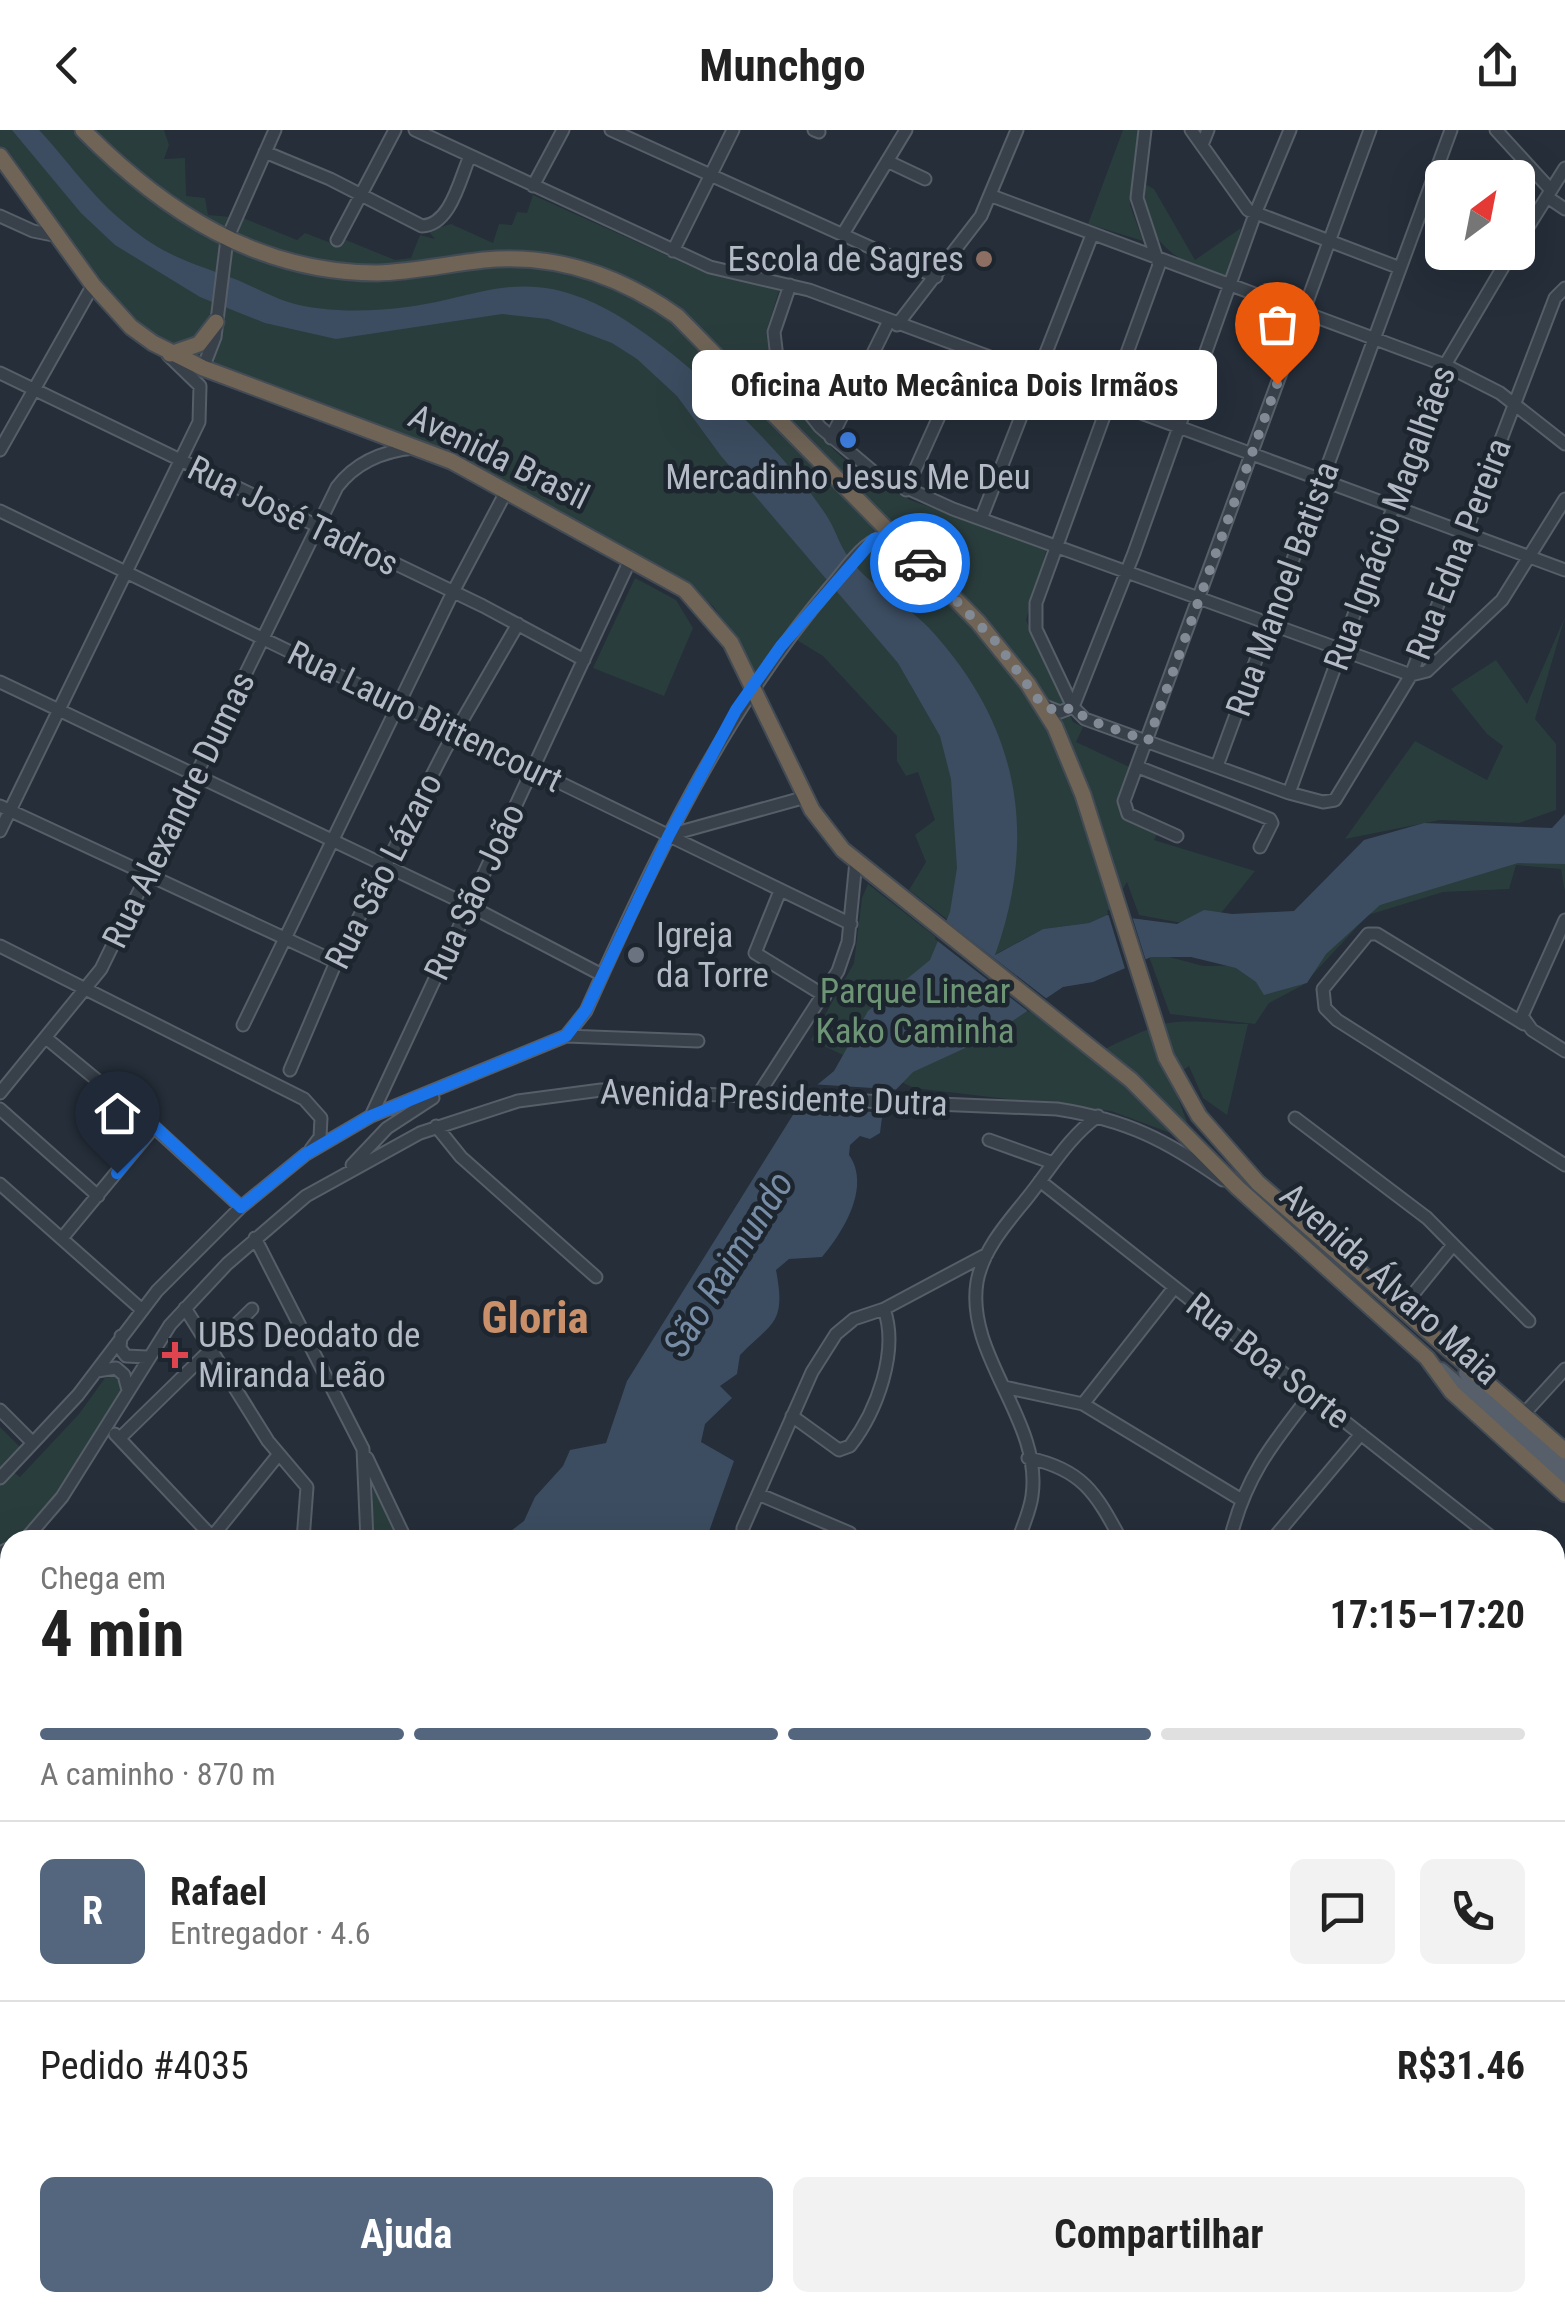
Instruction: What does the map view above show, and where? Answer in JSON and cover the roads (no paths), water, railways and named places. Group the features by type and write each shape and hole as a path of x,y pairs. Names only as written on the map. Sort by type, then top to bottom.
{"highway":[{"path":"82,130 156,198 227,239 292,262 390,272 524,259 593,270 626,284 690,329 996,642 1040,702 1063,716"},
{"name":"Avenida Brasil","path":"0,156 94,285 130,327 152,343 203,368 421,447 631,558 674,583 702,606 732,643 806,797 828,834 900,896"},
{"path":"170,354 199,344 216,320"},
{"name":"Avenida Álvaro Maia","path":"1063,716 1152,1024 1180,1086 1237,1162 1420,1326 1512,1418 1565,1451"},
{"name":"Avenida Álvaro Maia","path":"900,896 1089,1045 1152,1100 1238,1188 1427,1358"},
{"path":"1427,1358 1452,1392 1565,1494"}],"main road":[{"name":"Avenida Álvaro Maia","path":"1427,1358 1512,1418 1565,1463"},
{"path":"1512,1418 1565,1478"}],"street":[{"path":"203,368 216,320 227,239 275,130"},
{"path":"338,240 395,130"},
{"path":"415,130 710,266 790,285 1565,570"},
{"path":"533,186 564,130"},
{"path":"611,130 936,277"},
{"path":"672,251 733,130"},
{"path":"844,234 906,130"},
{"path":"832,438 892,324 936,277 992,196 1016,130"},
{"path":"1063,716 1034,617 1158,260 1138,198 1145,130"},
{"path":"1191,130 1254,214 1400,268"},
{"path":"1202,145 1208,130"},
{"path":"1063,716 1128,571 1254,214 1290,130"},
{"path":"1177,836 1128,814 1124,801 1370,130"},
{"name":"Rua Manoel Batista","path":"1217,766 1451,130"},
{"path":"1496,130 1565,209"},
{"path":"265,152 362,194 422,226 432,226 442,218 470,156"},
{"path":"888,161 925,179"},
{"path":"1535,216 1565,168"},
{"path":"992,196 1445,365 1515,404 1565,444"},
{"path":"0,216 32,232 58,236"},
{"path":"981,519 1092,235"},
{"name":"Rua Ignácio Magalhães","path":"1289,793 1445,365 1501,270"},
{"path":"0,450 94,285"},
{"path":"790,285 774,332 775,361 788,390 832,438 868,469 906,490 981,519 1411,675 1427,670 1492,612 1565,499"},
{"name":"Rua Edna Pereira","path":"1289,793 1330,803 1340,796 1411,675 1561,290"},
{"path":"0,831 5,809 60,711 200,422 202,394 188,371 152,343"},
{"path":"906,490 968,352"},
{"name":"Rua José Tadros","path":"0,373 453,592 584,660"},
{"name":"Rua Alexandre Dumas","path":"0,1092 87,990 337,487 355,467 387,453 421,447"},
{"path":"243,1025 453,592 507,490"},
{"name":"Rua Lauro Bittencourt","path":"0,511 851,924"},
{"path":"566,1036 586,1010 669,835 754,683 863,550 879,536 894,536"},
{"name":"Rua São João","path":"371,1116 631,558"},
{"name":"Rua São Lázaro","path":"290,1070 336,962 518,624"},
{"path":"0,682 468,905 602,975"},
{"path":"1063,716 1086,719 1289,793"},
{"path":"1138,767 1270,818 1272,823 1260,847"},
{"path":"669,835 806,797"},
{"path":"5,809 336,962"},
{"path":"758,1096 824,996 845,953 856,861"},
{"path":"780,891 755,954 824,996"},
{"path":"1524,1024 1523,1007 1565,920"},
{"path":"1565,1051 1377,934 1368,934 1358,942 1323,989 1325,1008 1338,1020 1565,1164"},
{"path":"0,946 304,1099 316,1109 322,1128 306,1154"},
{"path":"0,1478 95,1372 141,1309 241,1207 306,1154 371,1116 566,1036 698,1041"},
{"path":"46,1038 154,1126 241,1207"},
{"path":"346,1172 376,1137 404,1114 477,1075"},
{"name":"Avenida Presidente Dutra","path":"34,1530 106,1427 147,1357 185,1308 255,1238 306,1196 346,1172 436,1126 488,1108 576,1092 662,1089 1076,1112 1098,1116 1168,1142"},
{"path":"0,1109 98,1196"},
{"path":"1072,1136 1076,1112"},
{"path":"1021,1530 1033,1494 1028,1458 982,1333 978,1281 987,1254 1072,1136 1098,1116"},
{"path":"1295,1118 1340,1149 1454,1245 1530,1320"},
{"path":"62,1237 154,1126"},
{"path":"436,1126 461,1157 596,1277"},
{"path":"989,1140 1053,1163"},
{"name":"Avenida Álvaro Maia","path":"1168,1142 1238,1188"},
{"name":"Rua Boa Sorte","path":"1040,1181 1482,1530"},
{"path":"0,1184 141,1309"},
{"path":"255,1238 401,1530"},
{"path":"1401,1309 1454,1245"},
{"path":"742,1530 792,1416 836,1334 854,1319 884,1308 987,1254"},
{"path":"1083,1404 1174,1288"},
{"path":"185,1308 280,1454 307,1487 304,1530"},
{"path":"792,1416 839,1450 850,1446 890,1351 891,1328 884,1308"},
{"path":"120,1438 252,1309"},
{"path":"120,1336 120,1348 126,1356 147,1357"},
{"path":"95,1372 116,1368 124,1375 128,1390"},
{"path":"1512,1418 1565,1369"},
{"path":"1004,1387 1083,1404 1240,1499"},
{"path":"1232,1530 1240,1499 1256,1465 1311,1394"},
{"path":"0,1410 33,1443"},
{"path":"106,1427 206,1530"},
{"path":"1280,1530 1361,1434"},
{"path":"363,1449 367,1530"},
{"path":"220,1530 280,1454"},
{"path":"1028,1458 1063,1466 1084,1482 1115,1530"},
{"path":"758,1494 843,1530"}],"water":[{"name":"São Raimundo","path":"12,130 39,130 102,202 152,243 176,257 288,302 332,310 378,310 494,289 537,287 585,299 615,314 683,363 782,458 828,518 853,564 928,627 959,664 983,702 1012,781 1017,823 1016,866 995,955 1043,929 1089,923 1107,915 1177,924 1204,910 1232,914 1294,911 1364,840 1424,823 1552,828 1565,814 1565,864 1518,863 1380,905 1326,954 1307,983 1264,995 1256,982 1236,968 1191,957 1151,957 1093,982 1063,987 987,1038 913,1072 884,1102 880,1133 870,1139 860,1136 850,1145 856,1194 839,1234 822,1257 789,1259 776,1270 779,1301 774,1320 740,1355 737,1374 720,1386 732,1398 705,1424 701,1442 734,1461 710,1530 512,1530 524,1521 535,1497 563,1466 570,1450 606,1443 627,1381 806,1094 834,1071 868,1011 930,960 950,912 957,868 951,779 940,736 898,663 721,456 677,396 637,359 612,343 548,319 502,314 336,339 265,323 200,297 115,245 81,213"}],"place":[{"name":"Escola de Sagres","path":"984,259"},
{"name":"Oficina Auto Mecânica Dois Irmãos","path":"1277,384"},
{"name":"Mercadinho Jesus Me Deu","path":"848,440"},
{"name":"Igreja da Torre","path":"636,955"},
{"name":"UBS Deodato de Miranda Leão","path":"175,1355"}],"district":[{"name":"Gloria","path":"535,1317"}],"park label":[{"name":"Parque Linear Kako Caminha","path":"915,1011"}]}
